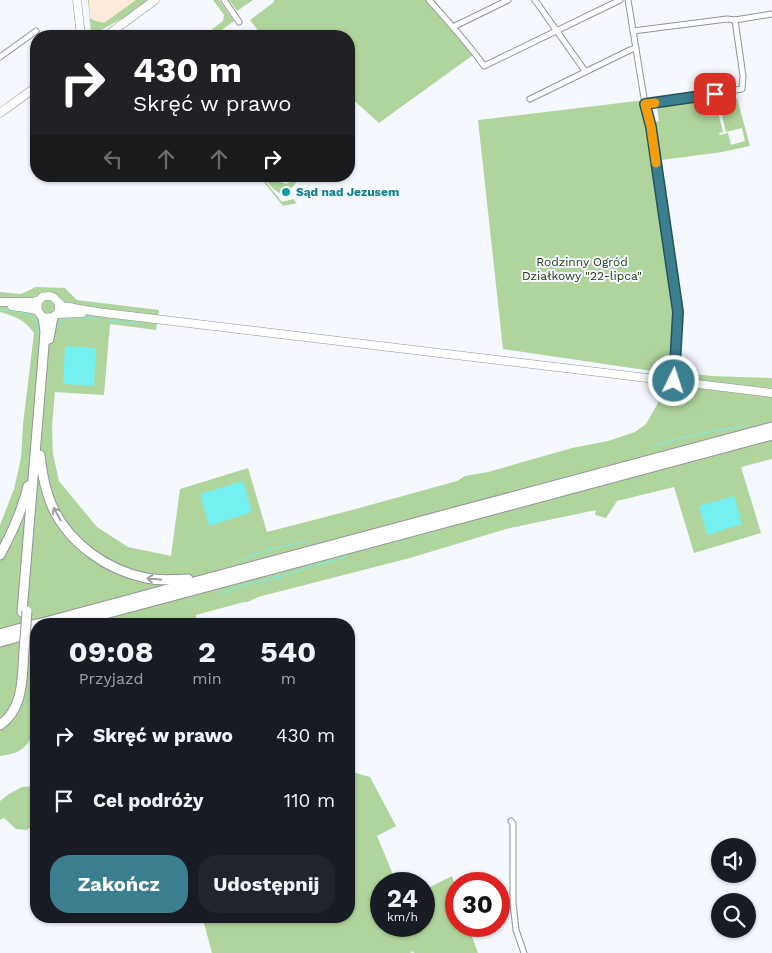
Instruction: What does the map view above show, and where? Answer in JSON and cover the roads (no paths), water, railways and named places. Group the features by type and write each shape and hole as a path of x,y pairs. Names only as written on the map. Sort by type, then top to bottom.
{"highway":[{"path":"0,555 23,506 37,458 45,332 40,314"},
{"path":"0,719 14,700 21,652 47,350 50,329 55,316"},
{"path":"59,618 772,427"},
{"path":"90,618 772,435"},
{"path":"37,458 53,508 72,536 88,551 116,568 146,578 166,580 207,578"},
{"path":"0,634 30,626"},
{"path":"0,642 30,634"},
{"path":"0,726 14,712 19,701 21,691 21,652"}],"main road":[{"path":"77,0 80,30"},
{"path":"114,30 155,0"},
{"path":"0,113 30,91"},
{"path":"0,303 33,302 45,296 51,296 63,306 101,313 772,393"},
{"path":"39,300 37,307 40,314"},
{"path":"0,303 32,309 46,318 101,313"},
{"path":"55,316 59,310 59,303"}],"street":[{"path":"224,0 239,22"},
{"path":"429,0 484,66 620,0"},
{"path":"453,27 508,0"},
{"path":"535,0 585,72"},
{"path":"628,0 645,104 651,127 678,305 674,381"},
{"path":"633,31 772,14"},
{"path":"645,104 742,89 743,76 735,20"},
{"path":"0,57 30,35"},
{"path":"530,99 636,48"},
{"path":"511,821 513,824 513,904 516,930 524,953"}],"water":[{"path":"65,346 96,348 94,386 63,384"},
{"path":"243,481 252,512 209,526 200,494"},
{"path":"734,496 742,524 707,535 699,506"}],"waterway":[{"path":"0,310 30,315 37,325 38,332 40,332"},
{"path":"53,333 55,333 57,326 67,319 101,320"},
{"path":"109,321 137,323"},
{"path":"652,446 693,435 741,426"},
{"path":"242,560 269,549 308,542"},
{"path":"268,547 270,552"},
{"path":"277,578 347,557"},
{"path":"221,594 246,584 277,578 276,576"}],"place":[{"name":"Sąd nad Jezusem","path":"286,192"}],"park label":[{"name":"Rodzinny Ogród Działkowy \"22-lipca\"","path":"582,269"}]}
